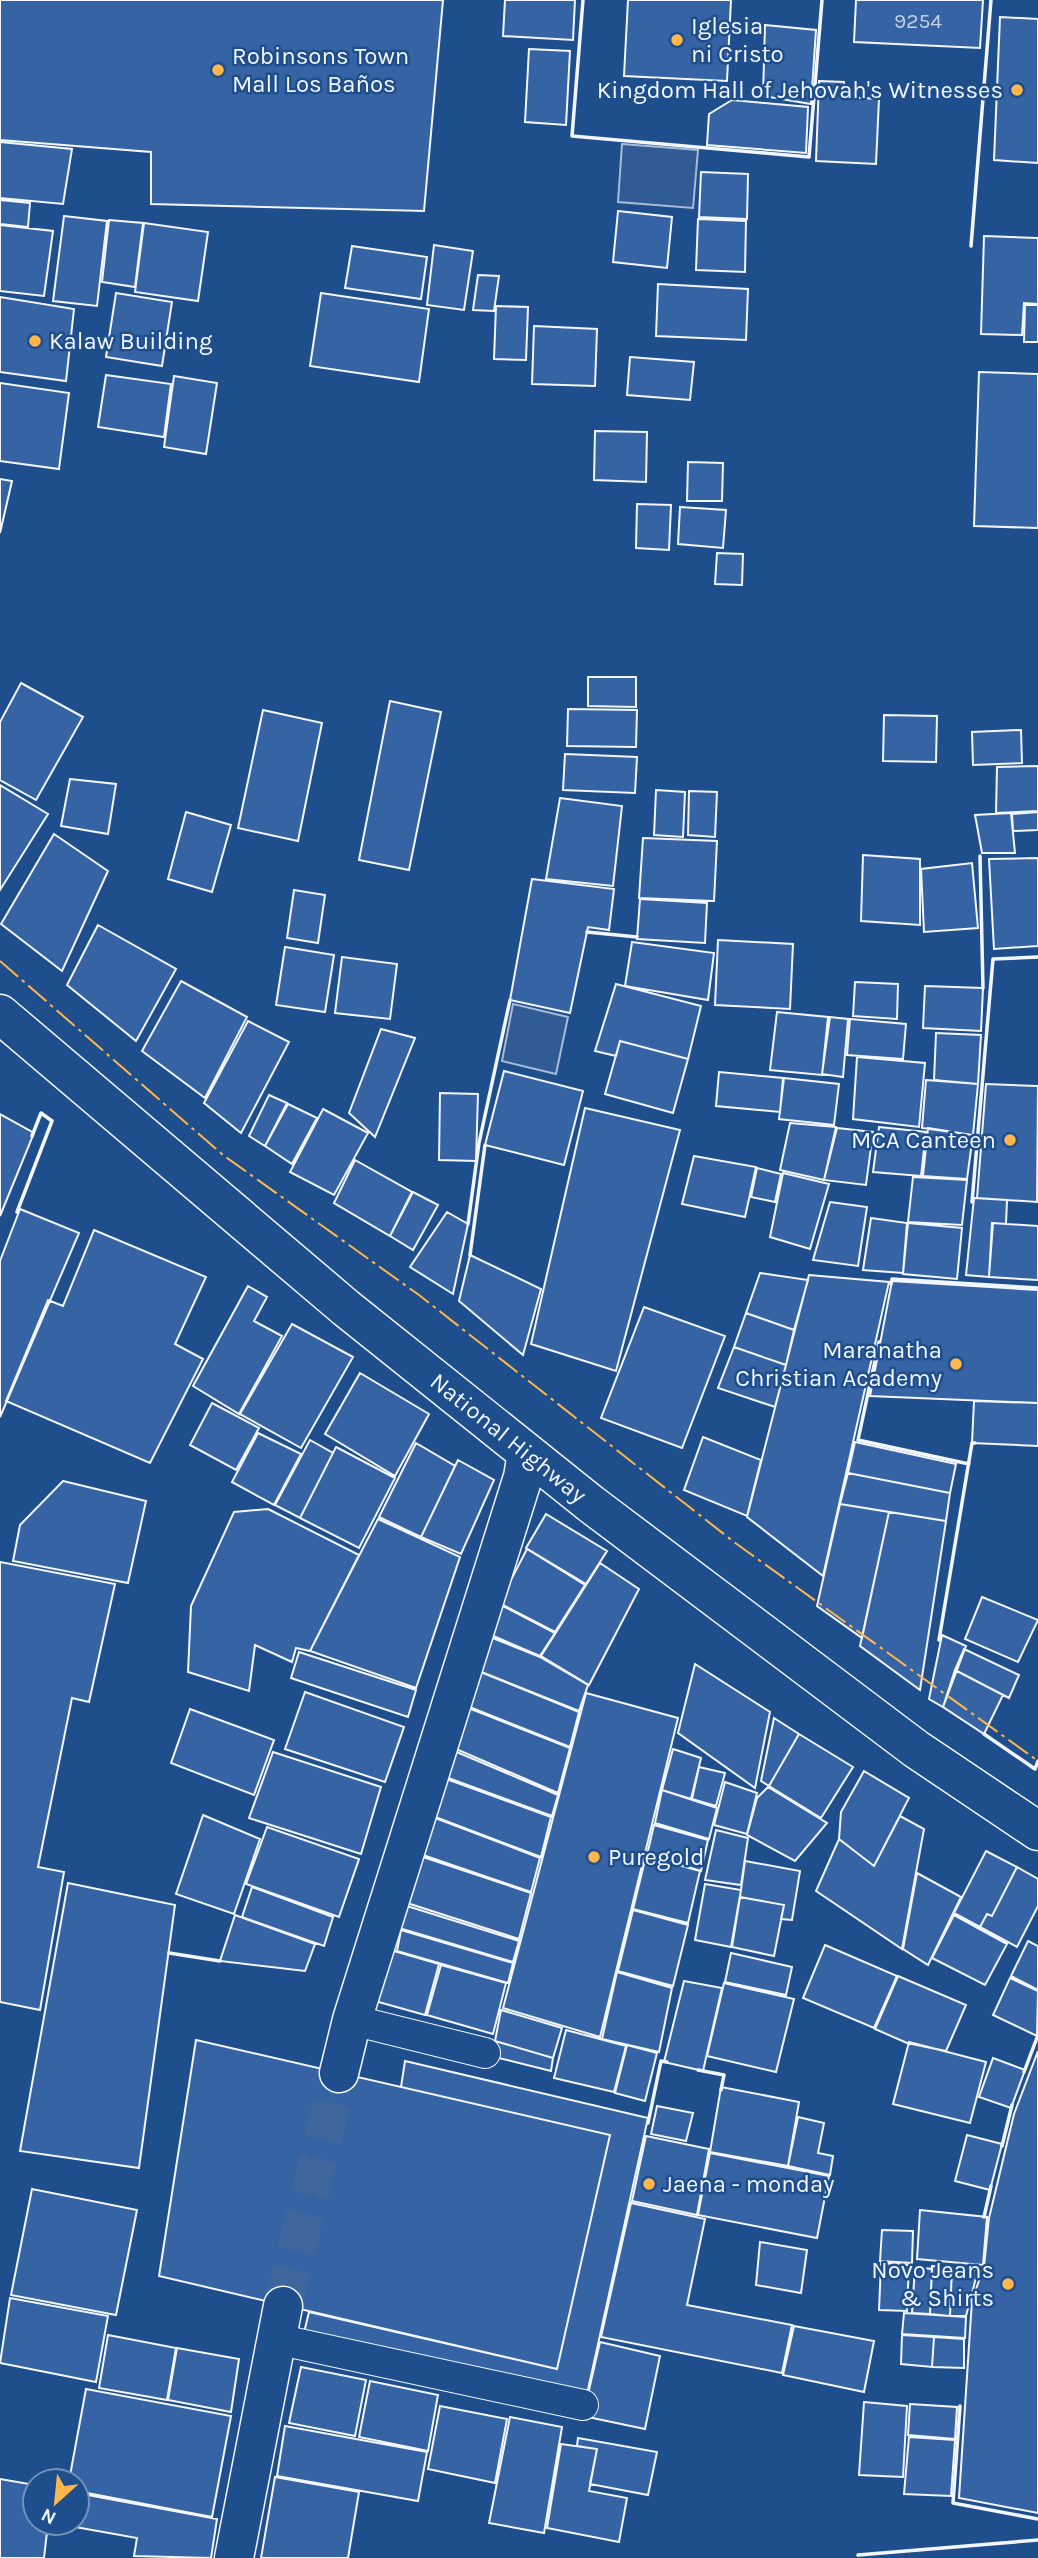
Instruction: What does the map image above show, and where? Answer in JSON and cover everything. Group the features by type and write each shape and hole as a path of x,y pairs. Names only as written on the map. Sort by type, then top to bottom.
{"main road":[{"name":"National Highway","path":"0,1014 346,1308 527,1453 884,1725 1038,1830"},
{"path":"339,2073 352,2020 523,1476 527,1453"},
{"path":"234,2558 280,2323"}],"street":[{"path":"352,2020 485,2053"},
{"path":"280,2323 583,2405"}],"shaded area":[{"path":"622,144 698,150 693,208 618,202"},
{"path":"513,1004 568,1017 556,1074 502,1061"}],"building":[{"name":"Robinsons Town Mall Los Baños","path":"0,0 443,0 424,211 151,204 151,152 0,140"},
{"path":"505,0 575,0 573,40 503,36"},
{"name":"Iglesia ni Cristo","path":"628,0 731,0 727,81 624,76"},
{"path":"856,0 983,0 980,48 854,42"},
{"name":"Kingdom Hall of Jehovah's Witnesses","path":"1000,17 1038,19 1038,163 994,160"},
{"path":"765,25 816,30 811,104 763,96"},
{"path":"529,49 570,51 566,125 525,122"},
{"path":"819,81 844,82 844,97 879,99 876,164 816,161"},
{"path":"732,100 808,107 806,153 707,145 709,114"},
{"path":"0,142 72,149 63,204 0,198"},
{"path":"701,172 748,174 747,219 699,217"},
{"path":"0,200 30,203 28,227 0,224"},
{"path":"618,211 672,217 667,268 613,262"},
{"path":"64,216 107,221 97,306 53,301"},
{"path":"698,219 746,221 745,272 696,270"},
{"path":"109,220 143,223 135,287 102,282"},
{"path":"144,223 208,232 198,301 135,292"},
{"path":"0,225 53,231 44,296 0,291"},
{"path":"984,236 1038,238 1038,304 1024,303 1022,335 981,334"},
{"path":"434,245 473,251 464,310 427,305"},
{"path":"352,246 427,257 421,299 345,288"},
{"path":"478,275 499,276 494,311 473,310"},
{"path":"658,284 748,289 746,340 656,336"},
{"path":"116,293 172,302 162,366 106,357"},
{"path":"321,293 429,309 419,382 310,366"},
{"name":"Kalaw Building","path":"0,297 74,309 66,381 0,372"},
{"path":"1025,305 1038,305 1038,342 1024,342"},
{"path":"496,306 528,307 526,360 494,359"},
{"path":"534,326 597,329 595,386 532,384"},
{"path":"630,357 694,362 690,400 627,395"},
{"path":"979,372 1038,374 1038,528 974,526"},
{"path":"106,375 171,384 164,437 98,427"},
{"path":"174,376 217,383 206,454 164,447"},
{"path":"0,383 69,393 59,469 0,461"},
{"path":"595,431 647,432 646,482 594,480"},
{"path":"688,462 723,463 722,501 687,501"},
{"path":"0,479 12,481 0,533"},
{"path":"637,504 671,505 669,550 636,548"},
{"path":"680,507 726,510 723,548 678,544"},
{"path":"717,553 743,554 742,585 715,584"},
{"path":"588,677 636,677 636,707 588,706"},
{"path":"21,683 83,717 36,800 0,780 0,722"},
{"path":"390,701 441,712 409,870 359,860"},
{"path":"568,709 637,710 636,747 567,746"},
{"path":"263,710 322,723 298,841 238,828"},
{"path":"884,715 937,716 936,762 883,761"},
{"path":"1021,730 1022,763 973,765 972,732"},
{"path":"565,754 637,757 635,793 563,790"},
{"path":"1038,766 1038,811 996,813 997,767"},
{"path":"70,779 116,784 108,834 61,826"},
{"path":"0,785 48,814 0,890"},
{"path":"656,790 685,792 683,837 654,835"},
{"path":"689,791 717,792 715,837 688,835"},
{"path":"560,798 622,806 613,886 546,879"},
{"path":"186,812 231,825 212,892 168,879"},
{"path":"1038,812 1038,830 1013,831 1012,814"},
{"path":"1011,813 1015,853 982,853 975,815"},
{"path":"54,834 108,871 62,971 1,924"},
{"path":"643,838 717,841 714,901 639,898"},
{"path":"863,855 920,859 920,925 861,921"},
{"path":"1038,858 1038,946 994,949 989,859"},
{"path":"972,863 978,928 924,932 921,869"},
{"path":"532,879 614,889 609,930 588,927 570,1013 510,1000"},
{"path":"294,890 325,895 318,943 287,938"},
{"path":"640,899 707,903 705,943 637,939"},
{"path":"98,925 176,969 136,1041 67,985"},
{"path":"718,940 793,944 790,1009 715,1005"},
{"path":"632,942 714,953 708,1000 625,986"},
{"path":"285,947 334,955 325,1012 276,1005"},
{"path":"342,957 397,964 390,1019 335,1013"},
{"path":"181,981 247,1017 205,1098 142,1051"},
{"path":"855,982 898,984 897,1019 853,1016"},
{"path":"616,984 701,1006 688,1059 620,1041 616,1056 595,1051"},
{"path":"925,986 983,988 981,1031 923,1028"},
{"path":"777,1012 828,1017 822,1075 770,1070"},
{"path":"830,1017 848,1019 843,1077 822,1074"},
{"path":"850,1019 906,1024 903,1059 847,1055"},
{"path":"248,1021 289,1042 241,1133 204,1103"},
{"path":"381,1029 415,1038 375,1137 349,1113"},
{"path":"936,1033 981,1035 978,1084 934,1080"},
{"path":"620,1041 688,1059 673,1113 605,1094"},
{"path":"857,1057 925,1063 919,1127 853,1119"},
{"path":"504,1071 583,1091 564,1165 485,1145"},
{"path":"719,1072 783,1078 780,1112 716,1106"},
{"path":"784,1078 839,1084 834,1125 779,1119"},
{"path":"926,1080 978,1084 973,1135 922,1128"},
{"name":"MCA Canteen","path":"986,1084 1038,1086 1037,1202 977,1198"},
{"path":"440,1093 478,1094 476,1161 439,1160"},
{"path":"269,1095 287,1103 265,1146 249,1136"},
{"path":"288,1104 317,1118 292,1164 265,1146"},
{"path":"585,1108 680,1130 616,1371 531,1344"},
{"path":"323,1109 368,1133 334,1195 290,1172"},
{"path":"0,1114 34,1133 0,1216"},
{"path":"790,1123 836,1127 824,1180 780,1170"},
{"path":"879,1127 926,1132 921,1176 873,1172"},
{"path":"837,1128 873,1132 866,1185 824,1180"},
{"path":"928,1128 973,1135 967,1179 923,1176"},
{"path":"694,1156 756,1167 745,1217 682,1204"},
{"path":"355,1160 412,1192 390,1236 334,1203"},
{"path":"757,1168 781,1174 775,1202 751,1197"},
{"path":"783,1173 829,1184 810,1249 770,1237"},
{"path":"913,1177 967,1180 962,1225 908,1222"},
{"path":"413,1192 438,1205 413,1250 390,1236"},
{"path":"974,1198 1007,1200 1006,1224 993,1223 989,1277 966,1275"},
{"path":"830,1202 867,1207 858,1266 813,1260"},
{"path":"20,1209 79,1233 0,1417 0,1261"},
{"path":"447,1212 468,1224 453,1294 410,1267"},
{"path":"871,1218 907,1223 903,1273 863,1270"},
{"path":"908,1223 962,1228 957,1279 903,1274"},
{"path":"992,1223 1038,1226 1038,1280 989,1277"},
{"path":"94,1230 206,1277 175,1344 203,1359 150,1463 6,1401 48,1300 63,1306"},
{"path":"470,1255 541,1289 523,1355 459,1301"},
{"path":"760,1273 808,1280 794,1330 746,1313"},
{"path":"809,1275 889,1282 823,1576 747,1517"},
{"name":"Maranatha Christian Academy","path":"892,1281 1038,1290 1038,1403 870,1396"},
{"path":"248,1286 267,1297 254,1321 282,1336 239,1414 193,1386"},
{"path":"644,1307 725,1336 682,1448 601,1418"},
{"path":"746,1313 794,1330 786,1365 734,1347"},
{"path":"292,1324 353,1357 301,1448 240,1414"},
{"path":"734,1347 786,1365 775,1407 718,1388"},
{"path":"360,1373 429,1414 395,1476 325,1434"},
{"path":"974,1401 1038,1403 1038,1446 972,1443"},
{"path":"212,1403 259,1428 236,1470 190,1445"},
{"path":"258,1433 301,1454 274,1505 232,1482"},
{"path":"703,1437 761,1460 747,1516 684,1490"},
{"path":"310,1440 333,1453 300,1518 275,1505"},
{"path":"855,1442 956,1464 950,1493 848,1473"},
{"path":"416,1443 455,1466 421,1537 379,1517"},
{"path":"336,1447 395,1478 359,1548 300,1518"},
{"path":"458,1460 494,1480 461,1554 421,1537"},
{"path":"848,1473 950,1493 946,1521 840,1504"},
{"path":"63,1481 146,1501 128,1583 13,1561 20,1525"},
{"path":"840,1504 889,1512 862,1638 817,1606"},
{"path":"268,1509 359,1555 310,1651 296,1648 292,1662 255,1645 249,1691 188,1672 191,1606 234,1512"},
{"path":"889,1512 946,1521 920,1690 860,1646"},
{"path":"546,1514 607,1551 586,1584 526,1548"},
{"path":"378,1519 460,1557 416,1688 310,1651"},
{"path":"527,1549 585,1585 555,1632 499,1603"},
{"path":"0,1562 115,1584 89,1702 72,1698 38,1867 64,1872 40,2010 0,2002"},
{"path":"600,1563 639,1589 589,1685 541,1656"},
{"path":"982,1597 1038,1620 1018,1662 965,1639"},
{"path":"499,1604 555,1633 540,1656 484,1632"},
{"path":"485,1635 540,1657 588,1685 579,1711 474,1669"},
{"path":"942,1635 966,1646 943,1707 929,1699"},
{"path":"964,1649 1019,1675 1009,1698 955,1670"},
{"path":"299,1652 416,1690 408,1717 291,1678"},
{"path":"695,1664 770,1712 755,1788 678,1733"},
{"path":"473,1669 579,1712 570,1747 462,1704"},
{"path":"955,1670 1003,1695 984,1734 943,1707"},
{"path":"305,1692 404,1727 385,1782 285,1749"},
{"name":"Puregold","path":"586,1693 678,1718 600,2037 503,2008"},
{"path":"466,1707 570,1748 558,1793 456,1749"},
{"path":"190,1709 274,1740 254,1795 171,1763"},
{"path":"774,1718 799,1734 769,1786 761,1781"},
{"path":"799,1734 853,1767 821,1818 769,1786"},
{"path":"673,1749 701,1758 691,1799 662,1790"},
{"path":"452,1750 558,1795 552,1816 443,1776"},
{"path":"273,1752 381,1787 361,1854 249,1818"},
{"path":"699,1767 725,1773 716,1806 692,1799"},
{"path":"864,1771 909,1798 874,1866 839,1839 841,1812"},
{"path":"441,1777 551,1817 541,1857 430,1815"},
{"path":"725,1782 757,1793 747,1834 714,1825"},
{"path":"768,1787 827,1823 795,1861 747,1835 757,1798"},
{"path":"662,1790 717,1808 709,1839 655,1823"},
{"path":"203,1815 260,1839 234,1914 176,1894"},
{"path":"430,1816 540,1858 531,1892 420,1854"},
{"path":"900,1816 924,1829 902,1949 816,1891 839,1839 874,1866"},
{"path":"654,1825 708,1840 701,1871 647,1855"},
{"path":"267,1827 359,1859 339,1917 246,1884"},
{"path":"716,1830 748,1838 741,1885 705,1880"},
{"path":"986,1851 1017,1867 992,1916 987,1914 980,1927 954,1913"},
{"path":"420,1856 531,1893 519,1939 407,1903"},
{"path":"646,1856 700,1871 688,1923 633,1909"},
{"path":"745,1861 800,1871 792,1920 781,1919 784,1905 740,1897"},
{"path":"1017,1867 1038,1879 1038,1906 1017,1947 980,1927 987,1914 992,1916"},
{"path":"917,1873 961,1897 928,1965 903,1949"},
{"path":"68,1883 175,1905 139,2168 20,2151"},
{"path":"705,1884 741,1890 731,1947 695,1940"},
{"path":"252,1887 333,1917 324,1946 242,1917"},
{"path":"740,1897 784,1905 774,1956 732,1947"},
{"path":"407,1906 519,1941 513,1962 399,1928"},
{"path":"633,1910 688,1925 673,1986 618,1971"},
{"path":"235,1915 315,1944 305,1971 220,1961"},
{"path":"954,1915 1007,1944 985,1985 932,1958"},
{"path":"401,1930 513,1963 508,1983 397,1951"},
{"path":"1028,1941 1038,1946 1038,1990 1011,1976"},
{"path":"825,1945 897,1976 874,2028 803,1998"},
{"path":"387,1949 439,1964 425,2015 375,2001"},
{"path":"731,1953 792,1967 786,1995 725,1982"},
{"path":"441,1965 506,1983 493,2034 427,2015"},
{"path":"617,1972 672,1988 659,2052 602,2039"},
{"path":"898,1976 966,2005 946,2051 907,2043 875,2029"},
{"path":"1010,1978 1038,1991 1037,2036 993,2015"},
{"path":"684,1981 722,1988 703,2071 664,2062"},
{"path":"724,1983 794,1999 776,2072 707,2056"},
{"path":"501,2010 562,2028 553,2058 495,2041"},
{"path":"566,2030 626,2046 614,2092 554,2078"},
{"path":"196,2040 610,2135 557,2369 159,2276"},
{"path":"495,2041 553,2058 551,2071 491,2056"},
{"path":"909,2042 986,2062 970,2123 893,2104"},
{"path":"627,2045 657,2053 645,2101 615,2093"},
{"name":"Novo Jeans & Shirts","path":"1038,2051 1038,2513 959,2498 972,2300 984,2267 989,2218 1014,2114"},
{"path":"993,2058 1025,2070 1011,2108 979,2097"},
{"path":"405,2061 648,2118 585,2403 302,2341 309,2312 557,2369 610,2135 401,2087"},
{"path":"721,2087 799,2102 788,2166 710,2152"},
{"path":"657,2106 693,2113 686,2141 651,2134"},
{"path":"798,2117 824,2123 818,2153 833,2156 830,2175 788,2166"},
{"path":"967,2135 1002,2144 990,2190 955,2181"},
{"path":"646,2136 709,2149 697,2215 632,2201"},
{"path":"710,2153 829,2176 817,2238 698,2215"},
{"path":"32,2189 137,2210 116,2315 11,2295"},
{"path":"631,2203 705,2219 687,2305 792,2325 782,2373 601,2337"},
{"path":"920,2210 987,2217 983,2265 917,2259"},
{"path":"882,2230 913,2231 912,2263 880,2261"},
{"path":"760,2242 807,2250 801,2293 756,2285"},
{"path":"881,2263 909,2265 907,2311 879,2310"},
{"path":"932,2266 952,2268 950,2316 930,2314"},
{"path":"915,2267 932,2269 930,2314 912,2313"},
{"path":"952,2268 978,2270 966,2316 950,2316"},
{"path":"10,2298 108,2316 96,2382 0,2363"},
{"path":"904,2313 966,2317 965,2338 902,2334"},
{"path":"794,2326 874,2341 864,2392 783,2375"},
{"path":"108,2335 176,2348 167,2400 99,2388"},
{"path":"902,2335 934,2337 932,2367 901,2364"},
{"path":"934,2337 964,2339 964,2368 932,2367"},
{"path":"600,2342 660,2356 645,2429 583,2416"},
{"path":"177,2348 239,2359 231,2412 168,2400"},
{"path":"301,2367 366,2380 355,2436 289,2423"},
{"path":"370,2381 438,2395 428,2451 359,2437"},
{"path":"86,2389 231,2416 212,2517 91,2494 91,2467 72,2467"},
{"path":"864,2402 907,2406 903,2477 859,2475"},
{"path":"910,2404 957,2407 955,2439 908,2435"},
{"path":"440,2406 507,2419 495,2483 428,2469"},
{"path":"510,2417 562,2427 544,2533 489,2523"},
{"path":"285,2426 427,2452 418,2501 277,2476"},
{"path":"909,2437 955,2440 951,2496 904,2494"},
{"path":"578,2438 657,2452 648,2495 590,2484 597,2449 577,2446"},
{"path":"561,2444 597,2449 589,2491 627,2498 619,2542 547,2528"},
{"path":"275,2477 359,2492 348,2558 261,2558"},
{"path":"0,2479 21,2483 21,2537 46,2537 44,2558 0,2558"},
{"path":"91,2496 217,2519 211,2558 134,2556 137,2538 91,2530"}],"tunnel":[{"path":"283,2306 339,2073"}],"wall":[{"path":"583,0 572,136 809,157 822,0"},
{"path":"971,246 991,0"},
{"path":"980,856 983,988"},
{"path":"587,932 637,937"},
{"path":"972,1202 993,959 1038,957"},
{"path":"468,1224 479,1143 510,1000"},
{"path":"17,1212 52,1121 41,1113 32,1136"},
{"path":"470,1255 485,1145"},
{"path":"891,1284 892,1279 1038,1288"},
{"path":"879,1342 858,1440 969,1464"},
{"path":"939,1640 972,1443 975,1443"},
{"path":"984,1734 1035,1769 1038,1761"},
{"path":"169,1953 220,1961"},
{"path":"1024,2072 1038,2035"},
{"path":"648,2123 661,2061 667,2062"},
{"path":"698,2070 724,2075 721,2090"},
{"path":"1002,2146 1012,2105"},
{"path":"984,2217 991,2186"},
{"path":"960,2406 953,2503 1038,2519"},
{"path":"858,2555 1038,2540"}],"power":[{"path":"0,961 223,1155 419,1295 734,1542 1038,1761"}],"place":[{"name":"Iglesia ni Cristo","path":"677,40"},
{"name":"Robinsons Town Mall Los Baños","path":"218,70"},
{"name":"Kingdom Hall of Jehovah's Witnesses","path":"1017,90"},
{"name":"Kalaw Building","path":"35,341"},
{"name":"MCA Canteen","path":"1010,1140"},
{"name":"Maranatha Christian Academy","path":"956,1364"},
{"name":"Puregold","path":"594,1857"},
{"name":"Jaena - monday","path":"649,2184"},
{"name":"Novo Jeans & Shirts","path":"1008,2284"}]}
